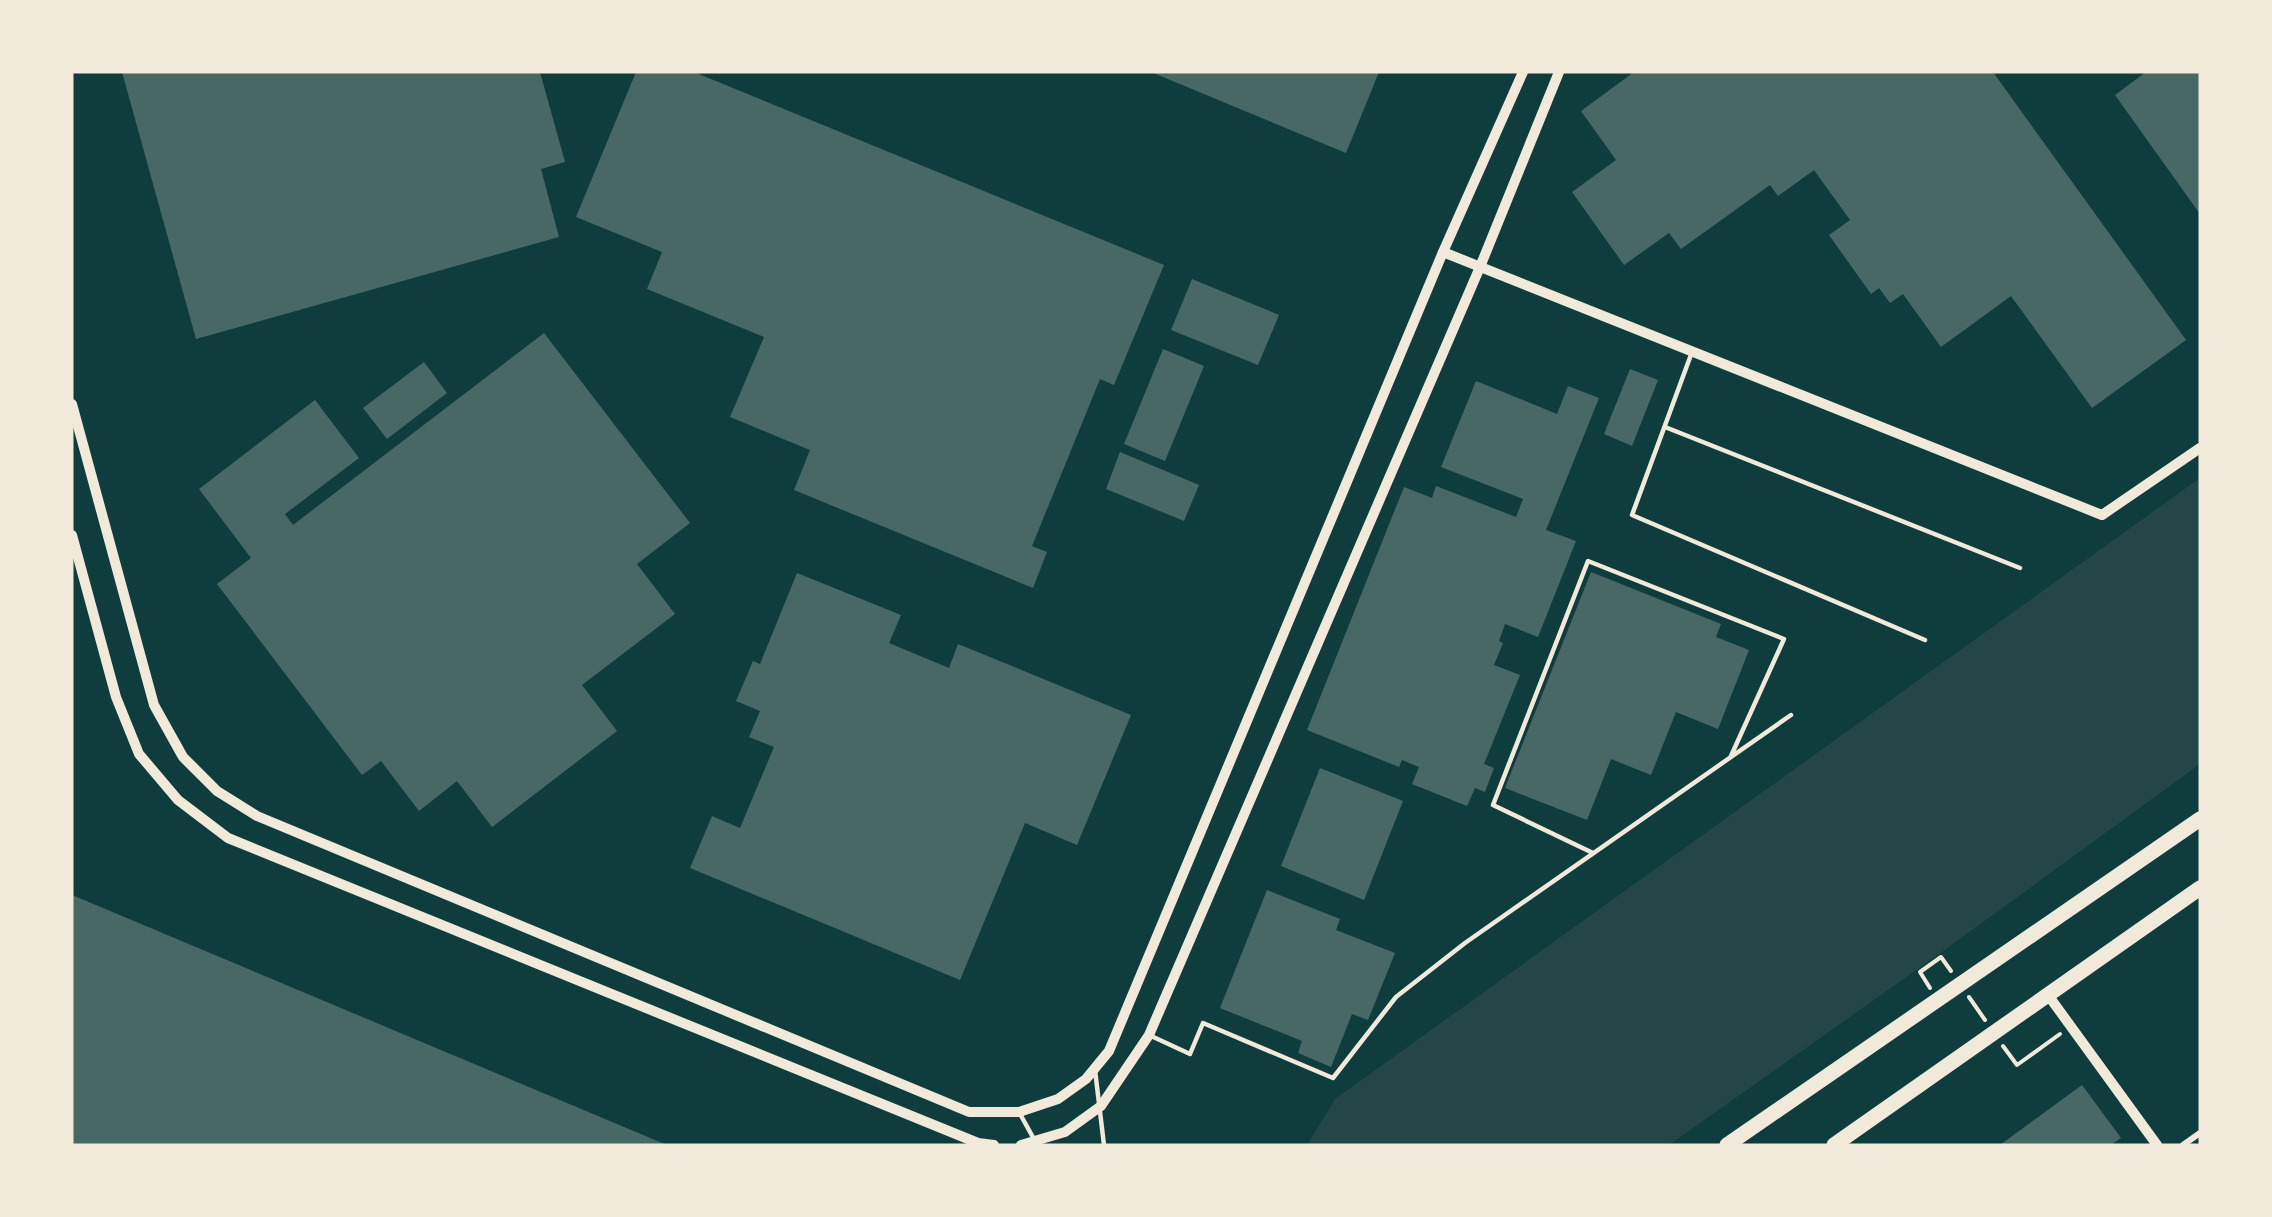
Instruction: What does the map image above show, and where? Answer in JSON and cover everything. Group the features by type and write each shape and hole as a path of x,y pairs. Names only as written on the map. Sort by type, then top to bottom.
{"highway":[{"path":"1727,1145 2200,819"},
{"path":"1834,1145 2200,888"}],"street":[{"path":"72,404 154,705 183,757 217,791 257,816 969,1112 1019,1112 1058,1099 1086,1079 1109,1051 1443,252 1523,72"},
{"path":"1021,1145 1037,1143 1065,1132 1101,1106 1149,1035 1479,267 1559,72"},
{"path":"1443,252 2102,515 2200,448"},
{"path":"72,535 116,697 139,754 178,800 228,838 978,1143 994,1145"},
{"path":"2048,995 2157,1145"},
{"path":"2183,1145 2200,1133"}],"lane":[{"path":"1692,352 1632,515 1925,640"},
{"path":"1665,427 2020,568"},
{"path":"1593,853 1493,805 1588,561 1784,639 1731,757"},
{"path":"1149,1035 1190,1054 1203,1023 1333,1078 1396,997 1465,943 1791,715"},
{"path":"1095,1068 1104,1145"},
{"path":"1019,1112 1037,1143"}],"path":[{"path":"1920,972 1941,957 1953,975"},
{"path":"1966,993 1991,1029"},
{"path":"1998,1038 2017,1065 2049,1042"}],"shaded area":[{"path":"2200,478 2200,764 1946,949 1669,1145 1307,1145 1335,1099"}],"building":[{"path":"122,72 540,72 565,162 541,169 559,237 196,339"},
{"path":"636,72 694,72 1164,265 1114,385 1100,379 1032,546 1047,552 1033,588 794,490 810,450 730,417 764,337 647,289 662,252 576,217"},
{"path":"1151,72 1379,72 1346,153"},
{"path":"1634,72 1993,72 2186,340 2092,408 2011,296 1941,347 1903,294 1890,303 1879,288 1871,294 1829,235 1850,220 1814,170 1778,196 1770,185 1681,249 1669,233 1624,265 1572,192 1616,160 1581,111"},
{"path":"2146,72 2200,72 2200,214 2115,95"},
{"path":"1192,279 1279,315 1258,365 1171,330"},
{"path":"544,333 690,523 637,564 675,614 582,685 617,731 492,827 457,781 419,811 381,761 362,775 217,584 251,558 199,489 315,400 359,458 285,514 293,525"},
{"path":"1163,349 1204,366 1165,461 1124,444"},
{"path":"424,362 447,393 387,439 363,408"},
{"path":"1630,369 1658,380 1632,446 1604,434"},
{"path":"1476,381 1557,414 1568,386 1599,398 1546,530 1576,541 1538,637 1505,624 1499,641 1503,643 1494,665 1520,675 1484,764 1494,768 1485,792 1475,788 1467,806 1412,784 1419,767 1402,760 1399,767 1307,730 1404,487 1432,498 1436,486 1516,517 1523,499 1441,467"},
{"path":"1120,452 1199,485 1184,521 1106,489"},
{"path":"1591,572 1721,624 1716,637 1749,650 1718,729 1676,712 1651,775 1611,759 1587,820 1505,788"},
{"path":"797,573 901,615 889,643 949,668 958,644 1131,715 1077,845 1025,823 960,980 690,868 712,816 740,828 774,747 749,737 760,711 736,701 753,661 760,664"},
{"path":"1320,768 1403,801 1364,900 1281,866"},
{"path":"1267,890 1340,919 1336,930 1395,953 1368,1020 1352,1014 1331,1067 1298,1053 1302,1041 1220,1008"},
{"path":"72,895 667,1145 72,1145"},
{"path":"2082,1085 2121,1138 2111,1145 2000,1145"}]}
